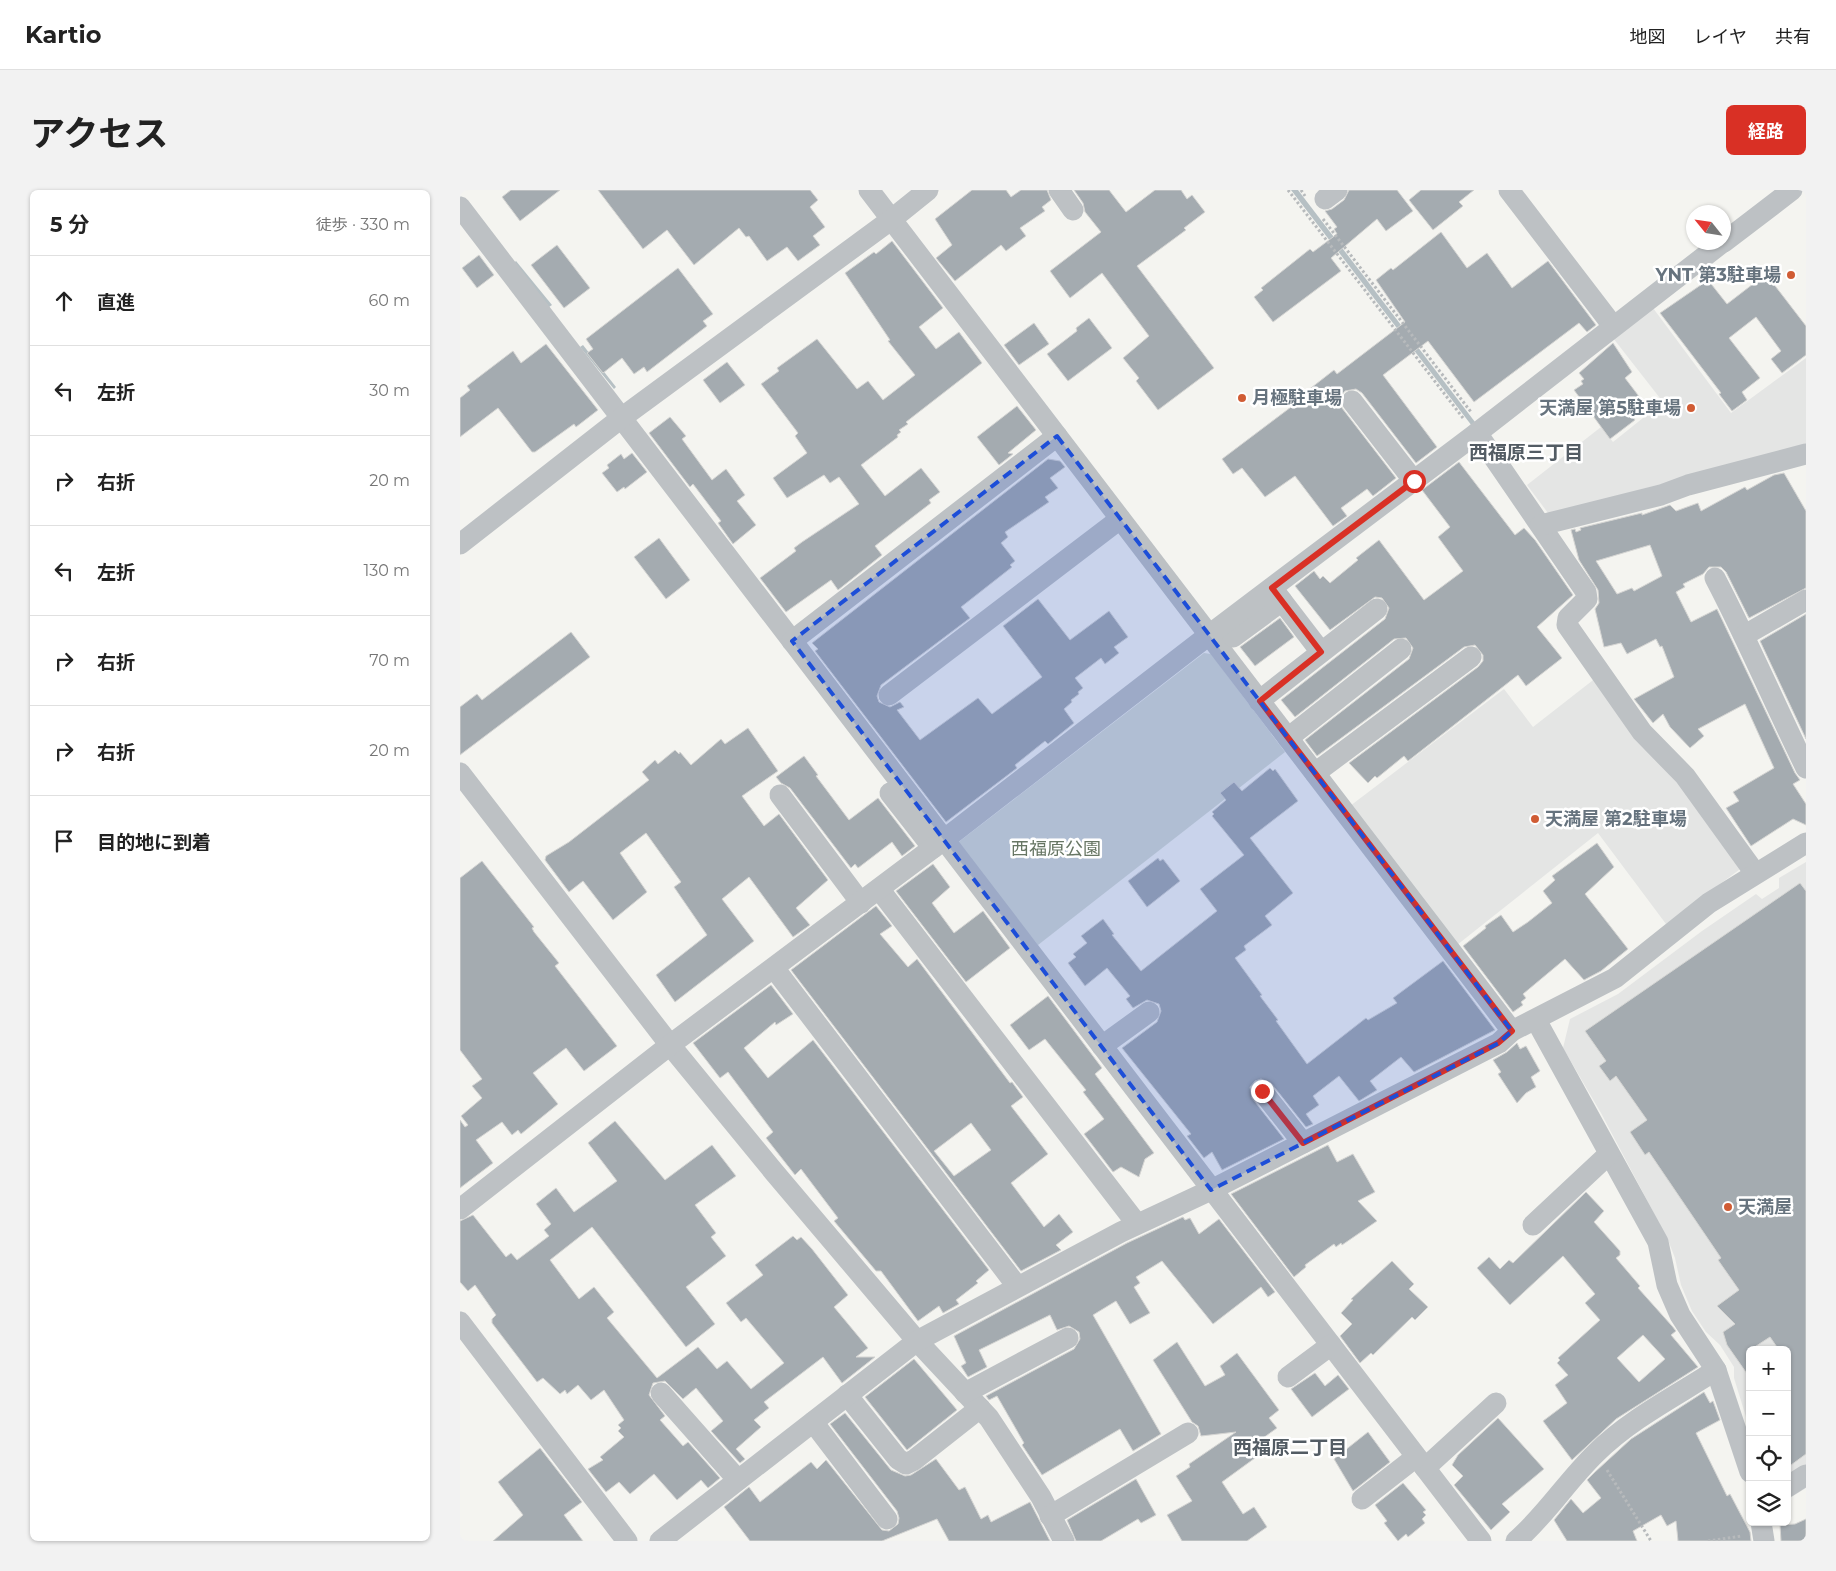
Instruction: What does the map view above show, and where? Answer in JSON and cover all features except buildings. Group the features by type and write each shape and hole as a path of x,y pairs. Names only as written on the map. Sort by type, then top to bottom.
{"street":[{"path":"869,190 1512,1031"},
{"path":"460,544 620,419 892,219 928,190"},
{"path":"1059,190 1073,210"},
{"path":"1509,190 1613,326"},
{"path":"1731,236 1792,190"},
{"path":"460,207 620,419 792,641 939,844 1102,1046 1481,1541"},
{"path":"1233,637 1277,595 1414,481 1713,250"},
{"path":"1352,401 1414,481"},
{"path":"1481,431 1586,592 1587,599 1568,618 1567,625 1642,732 1685,776 1755,873"},
{"path":"792,641 1057,436"},
{"path":"1541,525 1661,495 1688,485 1803,461"},
{"path":"889,695 1120,518"},
{"path":"1715,578 1745,635 1780,717 1806,768"},
{"path":"460,1209 670,1046 939,844 1209,635 1277,595"},
{"path":"1277,595 1321,652"},
{"path":"1745,635 1806,600"},
{"path":"1260,701 1377,609"},
{"path":"1288,738 1401,649"},
{"path":"1315,773 1471,658"},
{"path":"460,773 670,1046 917,1341 989,1418 1064,1541"},
{"path":"890,793 939,844"},
{"path":"780,795 861,902"},
{"path":"660,1541 917,1341 1017,1286 1137,1224 1211,1190 1498,1043 1512,1031 1614,978 1710,904 1755,873 1806,842"},
{"path":"879,889 1137,1224"},
{"path":"774,968 1017,1286"},
{"path":"1102,1046 1148,1012"},
{"path":"1536,1020 1658,1242 1667,1285 1680,1315 1716,1370 1746,1460"},
{"path":"1262,1091 1303,1143"},
{"path":"1532,1225 1609,1154"},
{"path":"460,1322 627,1541"},
{"path":"965,1393 1068,1338"},
{"path":"1288,1377 1330,1345"},
{"path":"1524,1538 1596,1452 1636,1420 1716,1370"},
{"path":"660,1393 738,1480"},
{"path":"847,1395 898,1459 906,1464 914,1460 980,1408"},
{"path":"1362,1499 1420,1462 1496,1403"},
{"path":"813,1422 887,1519"},
{"path":"1050,1516 1188,1433"},
{"path":"1791,1484 1806,1475"}],"path":[{"path":"1288,190 1469,426 1481,431"},
{"path":"1301,190 1322,200 1481,431"},
{"path":"1596,1452 1651,1541"},
{"path":"1708,1541 1762,1532"}],"highlighted area":[{"path":"1057,436 1512,1031 1499,1043 1211,1190 792,641"}],"shaded area":[{"path":"1291,190 1298,190 1475,422 1472,426"},
{"path":"516,261 552,305 549,307 514,263"},
{"name":"天満屋 第5駐車場","path":"1653,308 1731,413 1806,358 1806,449 1551,517 1527,485 1601,427 1613,442 1663,402 1613,338"},
{"path":"583,345 616,387 614,389 580,347"},
{"name":"天満屋 第2駐車場","path":"1597,677 1680,777 1743,867 1666,924 1598,833 1457,945 1350,806 1504,689 1533,727"},
{"name":"天満屋","path":"1806,862 1806,1488 1791,1497 1791,1346 1746,1346 1746,1417 1734,1378 1734,1367 1720,1345 1706,1332 1692,1311 1681,1285 1675,1258 1668,1240 1601,1113 1563,1048 1570,1019 1618,994 1702,931 1756,894 1762,899 1779,888 1779,878"}],"green space":[{"name":"西福原公園","path":"1204,653 1211,654 1285,752 1038,945 956,844"}],"place":[{"name":"YNT 第3駐車場","path":"1791,275"},
{"name":"月極駐車場","path":"1242,398"},
{"name":"天満屋 第5駐車場","path":"1691,408"},
{"name":"天満屋 第2駐車場","path":"1535,819"},
{"name":"天満屋","path":"1728,1207"}],"district":[{"name":"西福原三丁目","path":"1526,452"},
{"name":"西福原二丁目","path":"1290,1447"}],"route":[{"path":"1262,1091 1303,1143 1498,1043 1512,1031 1260,701 1321,652 1272,588 1414,481"}]}
